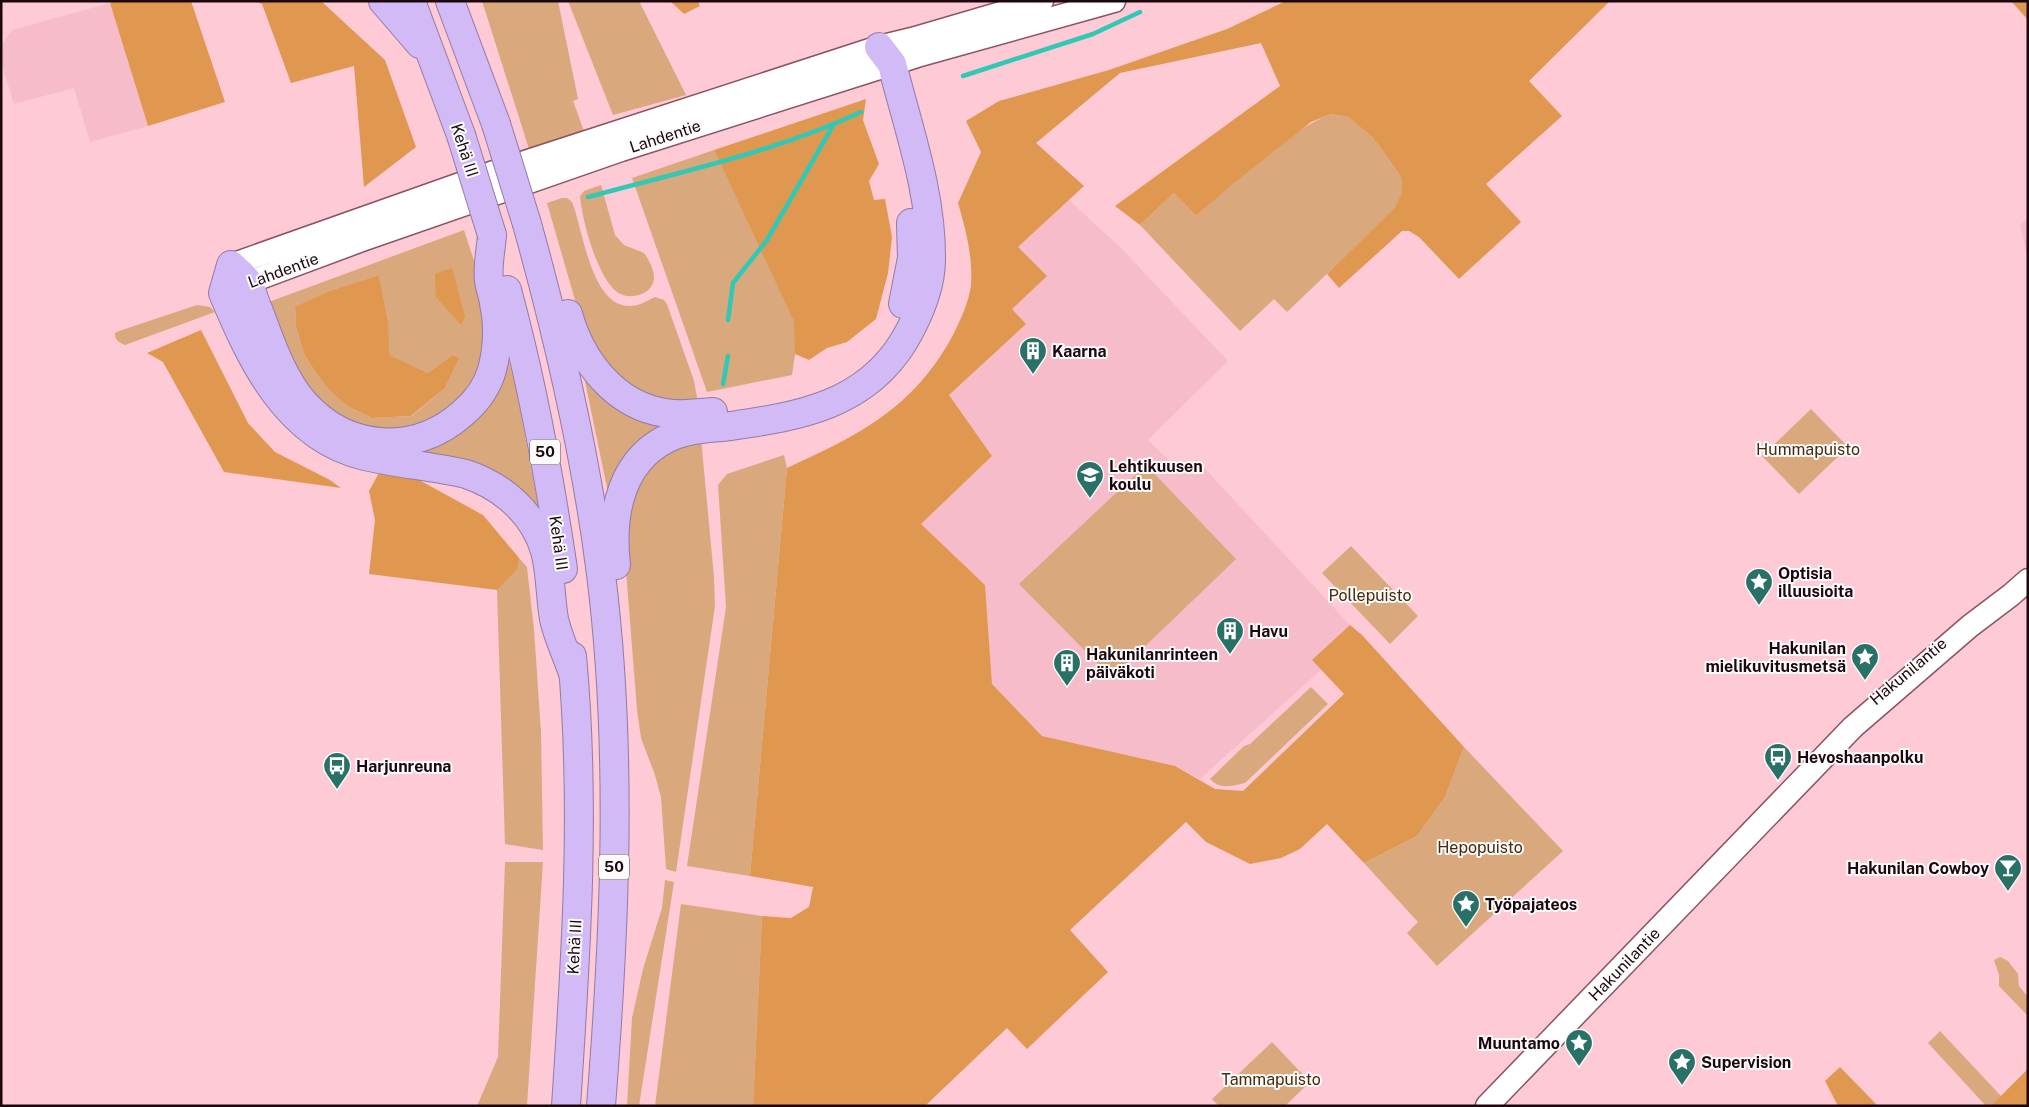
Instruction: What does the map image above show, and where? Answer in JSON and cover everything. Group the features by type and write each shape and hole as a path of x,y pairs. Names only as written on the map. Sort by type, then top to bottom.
{"highway":[{"path":"382,1 432,55"},
{"name":"Kehä III","path":"411,1 461,135 492,235 518,330 545,452 565,583 574,673 578,768 578,874 566,1106"},
{"name":"50","path":"450,1 496,124 554,321 580,442 600,566 608,649 614,772 614,876 604,1099"},
{"path":"470,1 493,72 496,124"},
{"path":"527,224 555,270 572,328 581,350 608,385 625,397 645,407 665,413 683,415 774,403 819,390 841,379 864,363 885,342 896,322 906,297 912,258 911,211 898,153 879,91 882,60"},
{"path":"608,649 621,611 614,546 617,505 622,486 638,461 649,450 675,435 690,430 779,419 829,404 851,395 875,377 897,353 924,303 932,262 928,207 882,60"},
{"path":"492,235 489,280 497,322 498,340 491,373 482,392 470,407 454,421 431,435 407,442 381,443 352,436 331,427 304,404 285,375 240,274 223,293 271,388 294,416 322,439 342,449 364,456 466,474 481,479 512,499 536,530 544,550 555,621 574,673"}],"main road":[{"name":"Lahdentie","path":"882,60 912,40 1042,1"},
{"name":"Lahdentie","path":"240,274 491,172 882,60 1114,1"},
{"name":"Hakunilantie","path":"1488,1106 1853,727 1970,626 2011,595 2028,579"}],"shaded area":[{"path":"115,1 191,1 225,102 148,126 110,3"},
{"path":"255,1 321,1 385,60 416,147 364,187 354,66 291,83 262,4"},
{"path":"670,1 698,1 700,6 684,14"},
{"path":"1286,1 1610,1 1529,81 1562,116 1486,184 1521,222 1459,279 1419,237 1409,231 1402,231 1339,288 1327,274 1395,208 1402,192 1401,177 1372,137 1348,117 1331,114 1311,122 1235,182 1196,216 1174,193 1140,225 1115,206 1280,86 1261,43 1120,73 1036,143 1084,186 1018,247 1047,276 1012,309 1026,324 949,395 992,456 921,524 985,585 992,684 1042,736 1175,766 1215,789 1243,791 1344,694 1312,660 1350,625 1362,635 1464,747 1445,797 1417,836 1364,863 1327,824 1300,849 1281,858 1250,864 1206,842 1186,822 1070,930 1108,972 1027,1049 1007,1028 925,1106 753,1106 762,916 791,918 809,907 813,887 750,876 787,468 861,431 902,400 921,382 938,360 953,335 966,305 971,285 970,254 958,203 981,152 966,121 999,101 1109,70 1227,29"},
{"path":"2011,1 2028,1 2028,19 2027,19"},
{"path":"110,3 148,126 90,142 74,88 14,104 1,62 1,46 12,30"},
{"path":"866,99 863,120 879,164 869,181 874,200 885,199 892,237 888,273 876,319 847,342 827,348 809,360 795,354 794,321 714,150"},
{"name":"Lehtikuusen koulu","path":"1069,200 1122,249 1228,361 1148,440 1182,473 1196,459 1350,625 1313,660 1321,670 1200,779 1175,766 1042,736 992,684 985,585 920,524 992,456 949,395 1026,324 1012,309 1018,247"},
{"path":"2028,218 2028,260 2020,225"},
{"path":"452,268 465,317 461,325 436,297 435,274"},
{"path":"379,275 388,321 389,355 428,373 452,355 460,357 445,388 411,416 372,418 347,406 329,390 316,373 304,354 296,327 295,307 329,291"},
{"path":"201,330 248,423 275,452 330,480 341,488 224,472 163,362 147,353"},
{"path":"380,471 419,480 483,515 519,558 517,569 497,590 369,574 375,520 369,491"},
{"path":"1840,1067 1878,1106 1838,1106 1825,1081"},
{"path":"2028,1069 2028,1106 1991,1106"}],"green space":[{"path":"482,1 558,1 578,99 573,101 584,131 529,149"},
{"path":"568,1 639,1 686,95 613,115"},
{"path":"1331,114 1348,117 1372,137 1401,177 1402,192 1396,208 1287,312 1274,299 1240,331 1140,225 1174,193 1196,216 1260,159 1295,133"},
{"path":"714,150 795,321 795,354 792,375 707,392 632,178"},
{"path":"601,185 615,235 624,245 644,253 652,268 654,275 653,284 640,295 622,295 610,285 597,261 587,233 580,196 584,191"},
{"path":"567,198 572,202 590,264 597,281 606,294 617,303 630,306 640,304 655,297 664,300 667,304 694,381 698,403 650,399 606,368 579,314 547,203"},
{"path":"464,230 478,273 490,335 472,391 425,427 384,433 338,419 298,379 266,303","holes":["379,275 388,321 388,355 428,373 452,355 460,357 445,388 412,416 372,418 347,406 329,390 316,373 304,354 296,327 295,308 329,291"]},
{"path":"197,305 210,307 215,312 125,345 115,338 115,333 119,331"},
{"path":"506,350 516,388 541,520 527,508 382,448 427,444"},
{"path":"582,367 670,421 610,502"},
{"name":"Hummapuisto","path":"1811,409 1848,447 1799,494 1762,456"},
{"path":"701,438 715,606 676,872 666,869 661,797 641,738 637,710 624,545 635,484 669,448"},
{"path":"784,455 787,468 750,876 687,866 726,607 718,485 727,474"},
{"path":"1146,465 1236,559 1112,678 1019,584"},
{"name":"Pollepuisto","path":"1351,546 1418,616 1390,644 1322,573"},
{"path":"519,558 527,567 534,630 541,732 543,850 505,844 497,590"},
{"path":"1311,687 1328,704 1245,783 1222,786 1210,779 1244,746 1250,744"},
{"name":"Hepopuisto","path":"1464,747 1563,851 1437,966 1407,933 1418,922 1364,863 1417,836 1445,797"},
{"path":"505,862 543,862 527,1106 477,1106 498,1057"},
{"path":"665,880 674,882 639,1106 627,1106 632,1018 643,969 662,908"},
{"path":"681,904 762,916 753,1106 655,1106"},
{"path":"2000,957 2008,961 2018,974 2019,986 2028,997 2028,1016 1999,986 1999,975 1994,960"},
{"path":"1940,1031 2001,1096 2028,1069 2028,1106 1986,1106 1928,1043"},
{"name":"Tammapuisto","path":"1272,1042 1310,1082 1285,1106 1219,1106 1212,1099"}],"waterway":[{"path":"963,76 1093,34 1140,12"},
{"path":"588,197 761,150 795,139 861,112"},
{"path":"728,320 733,283 767,240 834,124"},
{"path":"723,384 728,356"}],"place":[{"name":"Kaarna","path":"1033,375"},
{"name":"Lehtikuusen koulu","path":"1090,499"},
{"name":"Optisia illuusioita","path":"1759,606"},
{"name":"Havu","path":"1230,655"},
{"name":"Hakunilan mielikuvitusmetsä","path":"1865,681"},
{"name":"Hakunilanrinteen päiväkoti","path":"1067,687"},
{"name":"Hevoshaanpolku","path":"1778,781"},
{"name":"Harjunreuna","path":"337,790"},
{"name":"Hakunilan Cowboy","path":"2008,892"},
{"name":"Työpajateos","path":"1466,928"},
{"name":"Muuntamo","path":"1579,1067"},
{"name":"Supervision","path":"1682,1086"}]}
